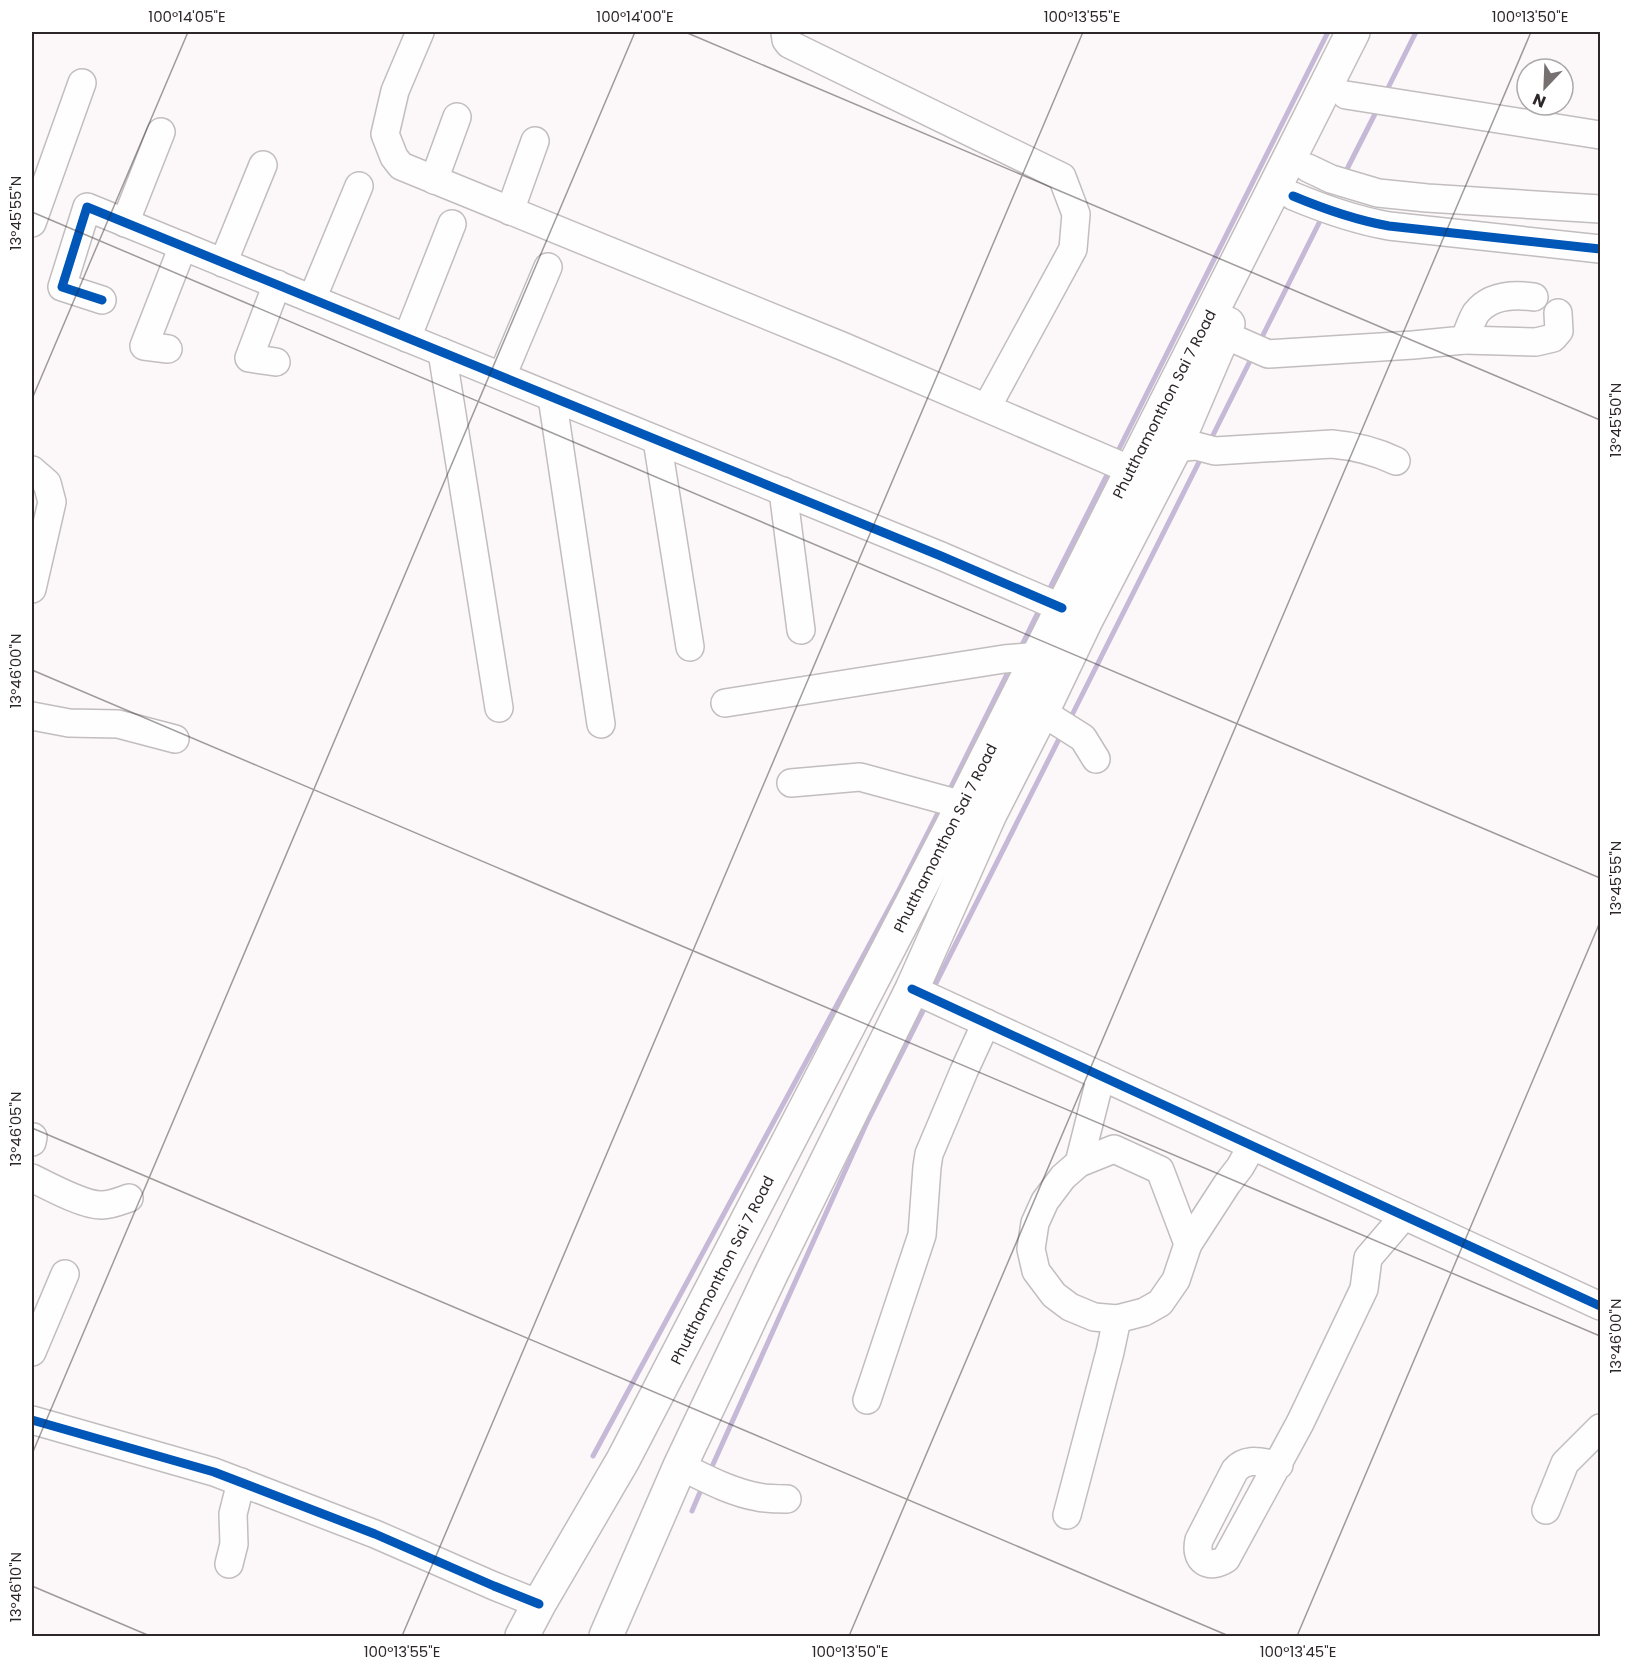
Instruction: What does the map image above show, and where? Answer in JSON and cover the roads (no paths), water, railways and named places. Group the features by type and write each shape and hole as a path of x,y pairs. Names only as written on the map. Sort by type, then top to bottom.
{"main road":[{"name":"Phutthamonthon Sai 7 Road","path":"522,1636 623,1460 1024,657 1059,607 1353,32"},
{"name":"Phutthamonthon Sai 7 Road","path":"606,1636 680,1466 772,1272 923,994 990,814 1050,717 1086,620 1195,448 1232,338 1313,188 1356,96 1378,32"}],"street":[{"path":"420,32 395,91 385,134 394,157 401,166 842,346 1130,469"},
{"path":"784,32 789,44 1062,177 1076,214 1073,249 987,407"},
{"path":"33,217 82,83"},
{"path":"1356,96 1600,135"},
{"path":"434,180 457,117"},
{"path":"125,223 161,132"},
{"path":"510,211 535,141"},
{"path":"223,262 263,165"},
{"path":"312,299 359,186"},
{"path":"1313,188 1600,209"},
{"path":"1313,188 1362,220 1424,231 1600,249"},
{"path":"1424,231 1427,198"},
{"path":"102,300 62,286 87,207 783,491 1059,607"},
{"path":"406,338 452,224"},
{"path":"168,349 144,346 183,246"},
{"path":"502,376 548,267"},
{"path":"276,362 249,358 277,284"},
{"path":"1464,340 1476,313 1490,302 1508,296 1534,297"},
{"path":"1232,338 1268,354 1464,340 1536,342 1553,338 1559,331 1558,313"},
{"path":"442,352 499,708"},
{"path":"552,397 601,724"},
{"path":"657,440 690,647"},
{"path":"1195,448 1341,445 1378,452 1396,461"},
{"path":"32,470 47,483 52,502 32,589"},
{"path":"783,491 801,630"},
{"path":"725,703 1024,657"},
{"path":"32,716 69,723 118,724 175,739"},
{"path":"1050,717 1089,748"},
{"path":"791,783 860,777 951,802"},
{"path":"923,994 1600,1306"},
{"path":"867,1400 922,1234 929,1154 986,1023"},
{"path":"1079,1163 1101,1076"},
{"path":"1188,1244 1160,1170 1114,1149 1079,1163 1063,1177 1045,1202 1035,1222 1031,1249 1036,1271 1054,1295 1070,1307 1094,1317 1117,1319 1144,1312 1160,1303 1176,1280 1188,1244 1252,1146"},
{"path":"32,1178 99,1206 129,1198"},
{"path":"1279,1465 1364,1289 1368,1258 1404,1216"},
{"path":"32,1352 65,1274"},
{"path":"1067,1515 1117,1319"},
{"path":"32,1420 214,1472 375,1534 539,1604"},
{"path":"1546,1510 1565,1463 1600,1428"},
{"path":"680,1466 718,1485 759,1498 787,1499"},
{"path":"229,1564 234,1544 233,1514 241,1482"}],"waterway":[{"path":"1116,455 1328,32"},
{"path":"1386,92 1416,32"},
{"path":"1344,175 1378,108"},
{"path":"1260,341 1323,215"},
{"path":"1209,443 1253,355"},
{"path":"1070,719 1202,456"},
{"path":"1048,592 1110,469"},
{"path":"1020,649 1041,606"},
{"path":"948,793 1010,668"},
{"path":"933,989 1061,735"},
{"path":"593,1456 900,888 941,807"},
{"path":"710,1471 868,1120 927,1003"},
{"path":"692,1511 703,1485"}]}
